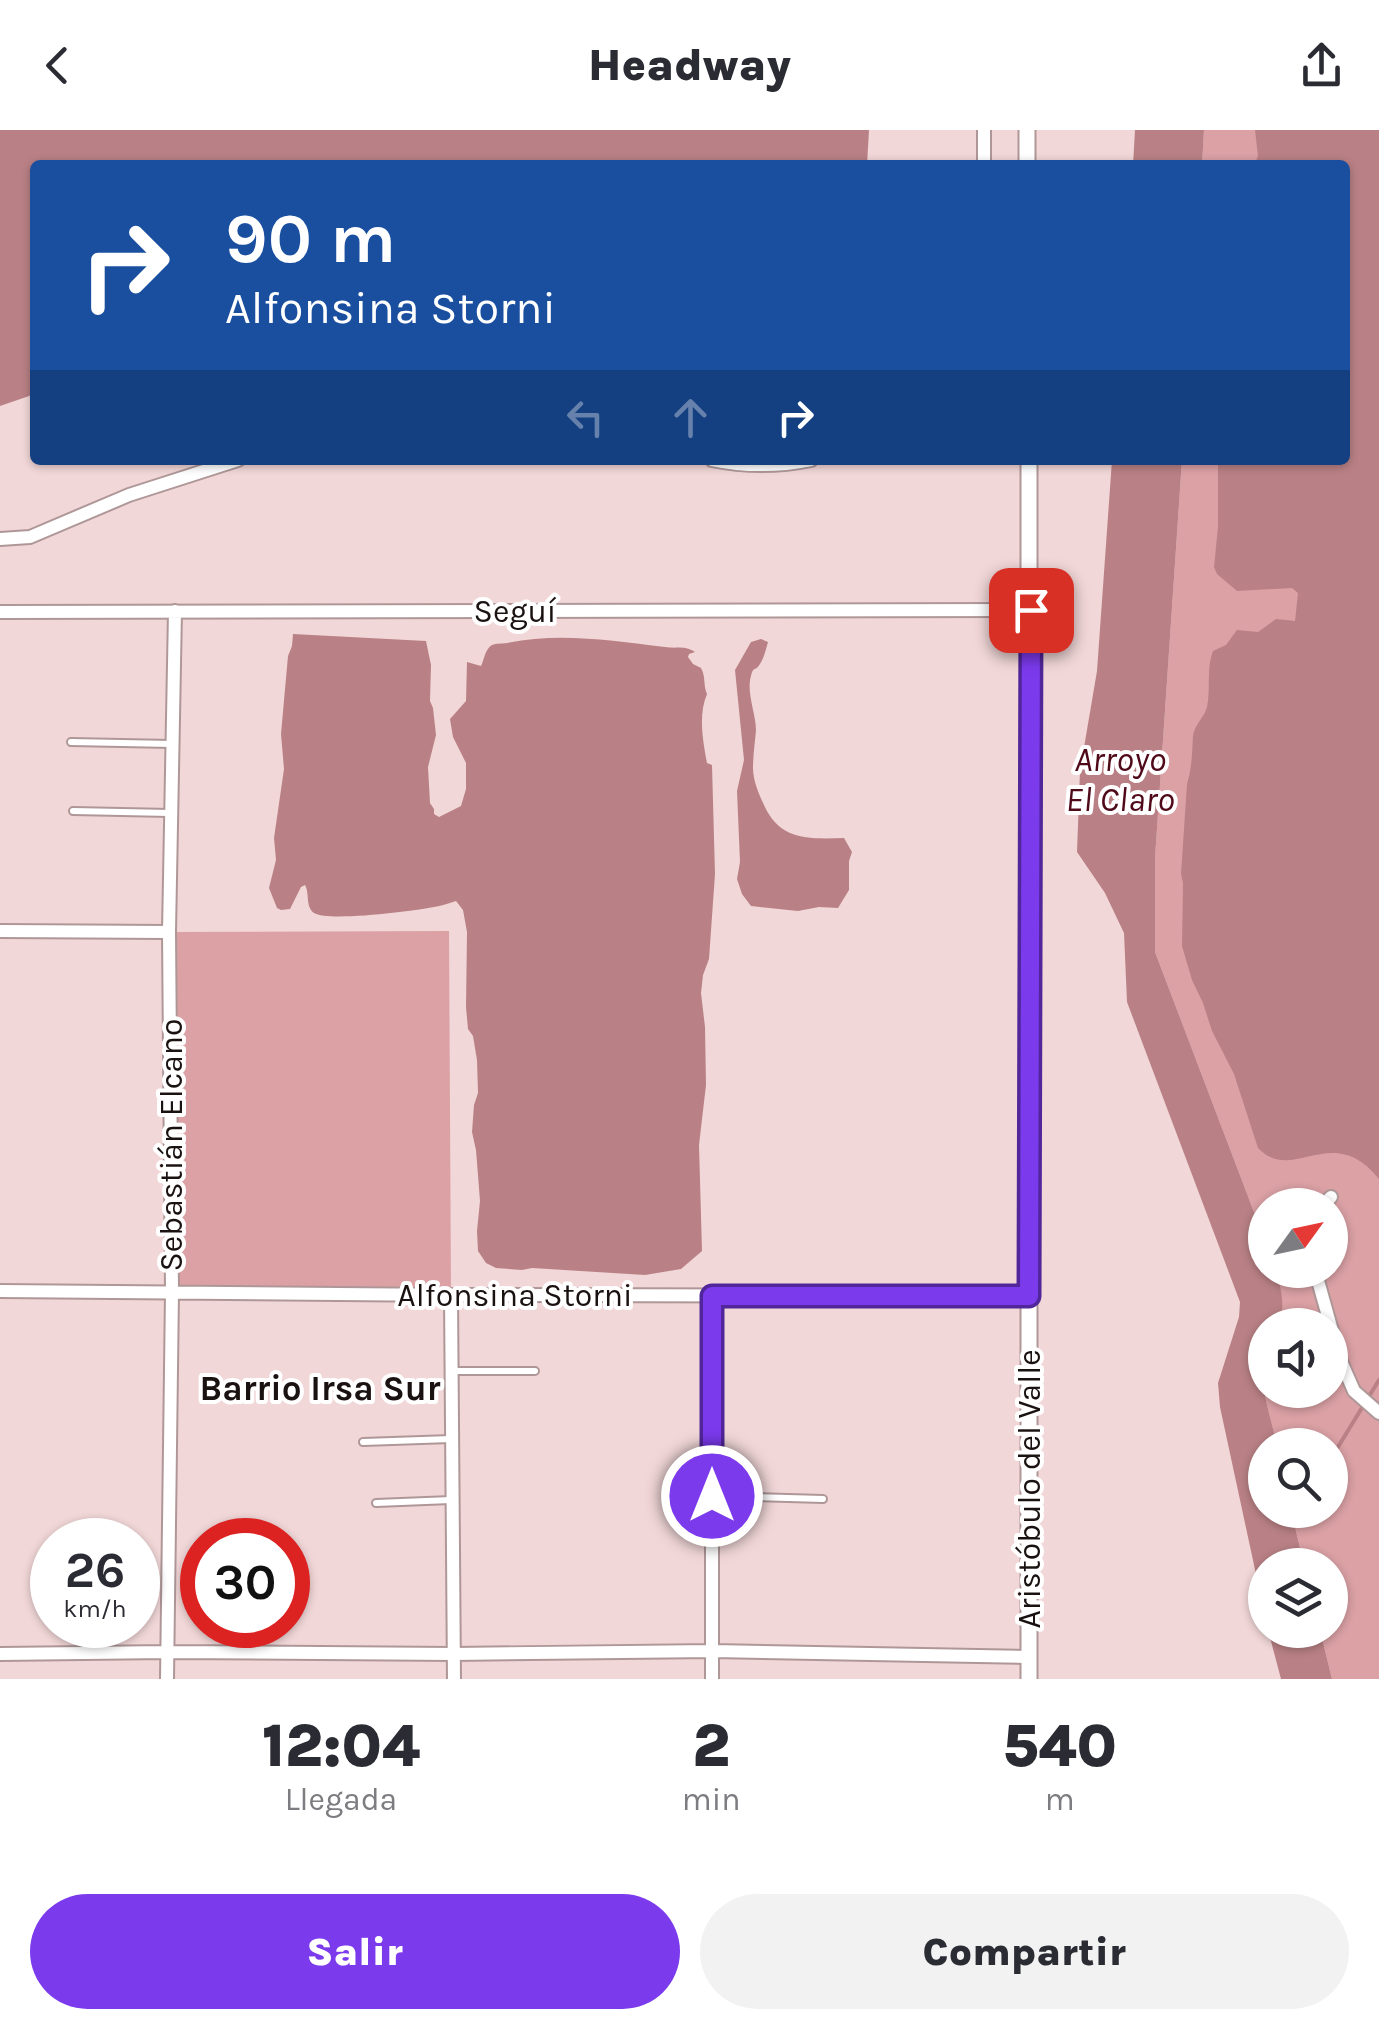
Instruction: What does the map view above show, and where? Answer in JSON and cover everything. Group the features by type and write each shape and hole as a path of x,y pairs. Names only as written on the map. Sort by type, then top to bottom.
{"street":[{"path":"984,130 984,160"},
{"path":"1028,130 1028,160"},
{"path":"0,540 30,537 129,495 222,465"},
{"path":"745,465 771,465"},
{"name":"Aristóbulo del Valle","path":"1029,465 1029,1679"},
{"name":"Seguí","path":"0,612 1031,610"},
{"name":"Sebastián Elcano","path":"167,1679 175,611"},
{"path":"0,931 170,932"},
{"path":"1320,1288 1354,1391 1376,1410"},
{"name":"Alfonsina Storni","path":"0,1290 1029,1296"},
{"path":"451,1295 454,1679"},
{"path":"712,1296 712,1679"},
{"path":"0,1654 712,1651 1029,1657"}],"lane":[{"path":"71,742 173,744"},
{"path":"73,811 172,813"},
{"path":"452,1371 535,1372"},
{"path":"364,1442 452,1439"},
{"path":"712,1496 823,1500"},
{"path":"376,1503 453,1500"}],"shaded area":[{"path":"1204,130 1379,130 1379,1679 1332,1679 1324,1648 1348,1648 1348,1548 1300,1548 1295,1528 1348,1528 1348,1428 1273,1428 1268,1408 1348,1408 1348,1308 1280,1308 1279,1288 1348,1288 1348,1188 1248,1188 1248,1196 1155,952 1155,858 1182,465 1350,465 1350,160 1202,160"},
{"path":"449,931 451,1295 172,1292 169,932"}],"water":[{"path":"0,130 869,130 867,160 30,160 30,396 0,406"},
{"path":"1135,130 1204,130 1202,160 1133,160"},
{"path":"1255,130 1379,130 1379,1179 1362,1162 1345,1154 1285,1160 1271,1158 1258,1148 1234,1074 1212,1031 1182,946 1181,874 1187,784 1194,732 1207,707 1213,651 1226,645 1237,630 1258,632 1276,619 1295,621 1298,593 1292,588 1237,591 1217,574 1214,567 1218,465 1350,465 1350,160 1256,160"},
{"name":"Arroyo El Claro","path":"1112,465 1182,465 1155,858 1155,952 1248,1196 1248,1288 1281,1291 1282,1308 1248,1308 1248,1408 1268,1408 1273,1428 1248,1428 1248,1528 1295,1528 1300,1548 1250,1548 1218,1383 1240,1302 1127,1002 1124,933 1105,893 1077,852 1080,771 1097,671"},
{"path":"293,634 426,641 436,735 428,767 430,803 439,817 461,806 466,789 466,763 453,737 450,719 466,701 467,662 481,666 492,645 566,638 695,652 688,657 701,668 707,694 702,728 707,763 712,765 715,874 709,959 701,993 706,1085 699,1145 702,1251 681,1269 645,1275 496,1268 486,1263 478,1251 480,1201 472,1132 478,1093 477,1060 468,1029 467,932 463,910 456,901 391,913 322,915 311,910 305,885 290,909 281,910 269,888 276,860 274,838 284,769 281,734"},
{"path":"751,642 768,642 750,682 756,730 755,783 771,817 787,832 844,838 852,852 849,890 838,908 798,911 751,906 737,879 737,791 744,760 735,670"},
{"path":"1273,1648 1324,1648 1332,1679 1281,1679"}],"waterway":[{"path":"1348,1431 1379,1380"}],"district":[{"name":"Barrio Irsa Sur","path":"320,1388"}],"route":[{"path":"712,1496 712,1296 1029,1296 1031,610"}]}
